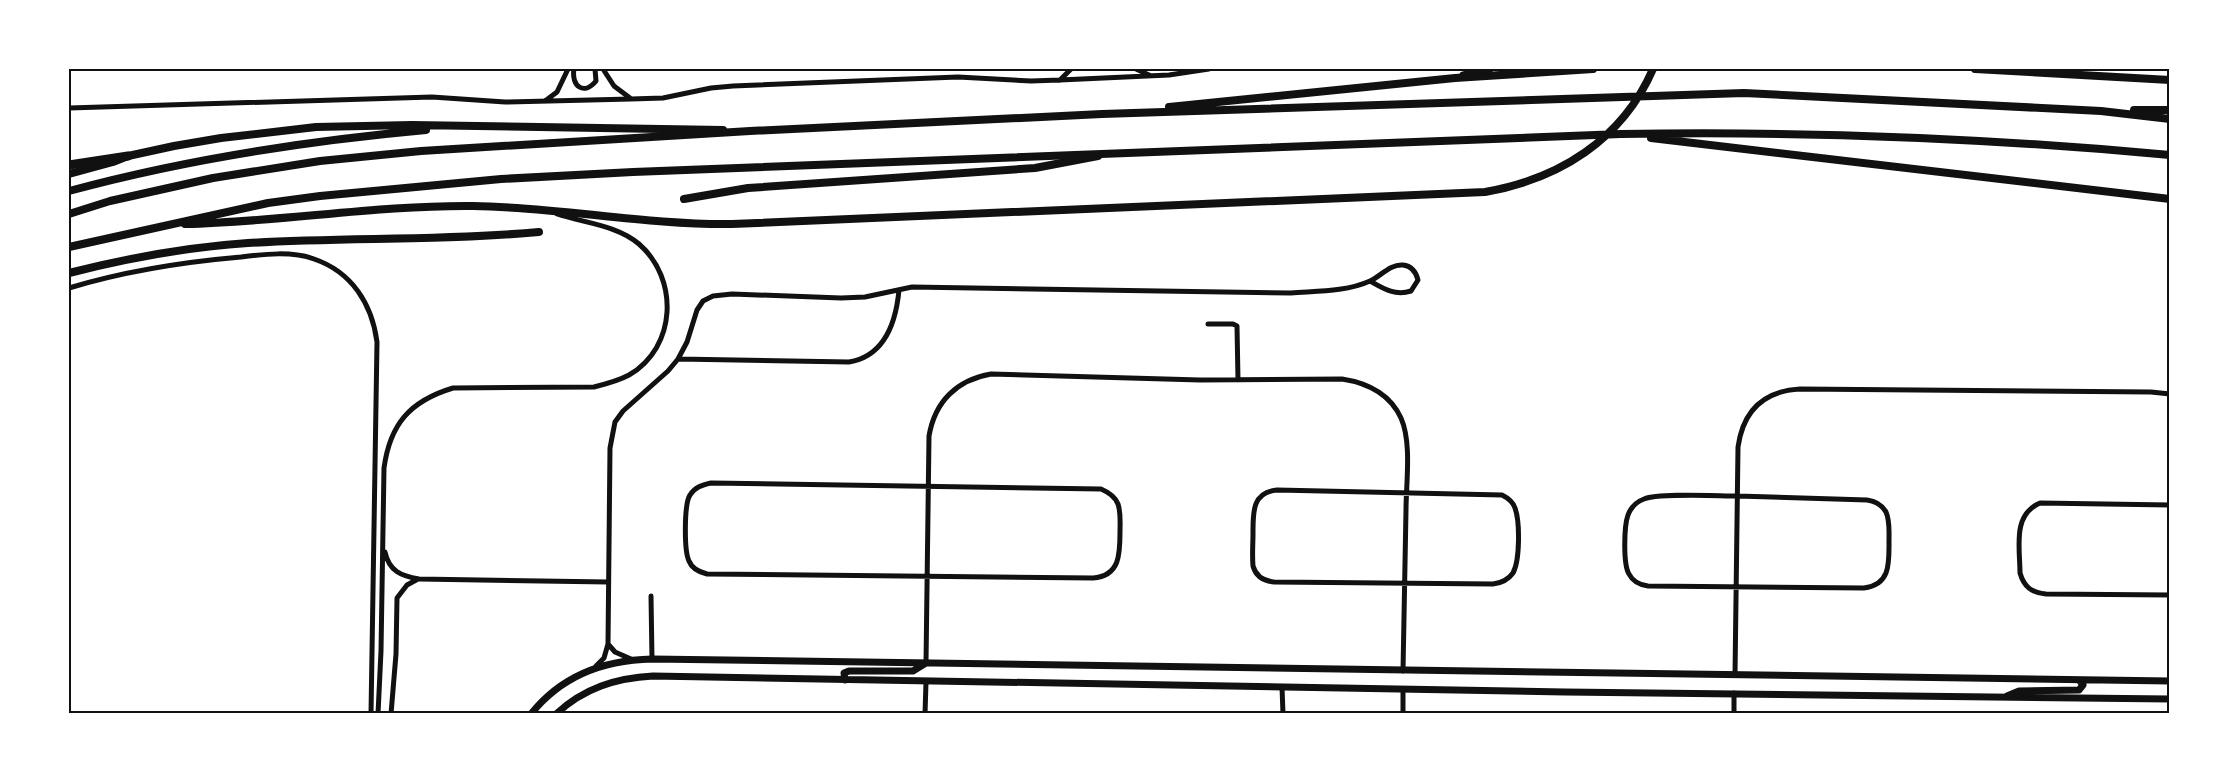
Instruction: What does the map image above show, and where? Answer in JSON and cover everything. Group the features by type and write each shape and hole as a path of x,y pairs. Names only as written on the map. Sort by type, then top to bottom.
{"highway":[{"path":"69,165 128,156"}],"main road":[{"path":"1102,114 1455,78 1593,69"},
{"path":"170,224 479,206 544,209 669,223 732,224 1494,190 1527,182 1560,169 1582,155 1620,120 1636,100 1653,69"},
{"path":"1975,69 2170,80"},
{"path":"69,214 120,199 213,178 320,161 421,151 750,131 1102,114 1744,93 2101,111 2170,110"},
{"path":"2101,111 2170,119"},
{"path":"69,174 128,156 221,138 316,127 412,124 750,131"},
{"path":"69,191 157,169 257,149 459,126"},
{"path":"69,247 218,212 278,201 501,179 1000,157 1621,134 1744,132 1918,138 2170,155"},
{"path":"1621,134 2170,200"},
{"path":"684,199 748,188 1035,168 1102,155"},
{"path":"69,273 170,251 248,243 447,238 539,232"}],"street":[{"path":"544,101 557,92 568,69"},
{"path":"574,69 575,83 583,88 588,88 596,81 595,69"},
{"path":"603,69 614,86 631,99"},
{"path":"1060,80 1071,69"},
{"path":"1136,69 1150,76"},
{"path":"69,108 432,97 505,102 631,99 670,97 711,88 733,86 971,77 1031,81 1060,80 1182,74 1209,69"},
{"path":"1455,78 1490,69"},
{"path":"378,714 384,468 387,449 404,416 418,403 435,393 453,388 594,387 613,383 638,368 657,347 665,329 668,311 667,291 661,273 638,243 622,233 544,209"},
{"path":"69,288 112,276 171,265 286,254 300,255 326,263 347,279 365,300 371,313 377,342 371,714"},
{"path":"596,666 604,658 608,644 609,448 615,422 630,404 668,371 687,342 697,310 703,301 713,296 732,294 865,297 924,287 1291,293 1323,291 1370,281 1391,267 1399,265 1412,269 1417,273 1418,280 1411,291 1403,293 1394,293 1370,281"},
{"path":"678,358 849,362 860,360 872,353 892,327 897,310 898,290"},
{"path":"1208,324 1237,326 1238,380"},
{"path":"926,663 929,436 931,424 941,402 958,386 980,376 991,375 1238,380 1342,379 1355,381 1377,391 1395,408 1403,425 1406,443 1403,671"},
{"path":"1735,675 1738,447 1745,420 1763,399 1787,390 2151,392 2170,394"},
{"path":"711,483 1101,489 1114,498 1118,505 1120,535 1118,563 1110,573 1100,578 927,577 700,573 687,558 686,508 696,488 711,483"},
{"path":"1271,491 1406,493 1502,495 1512,502 1515,508 1518,542 1515,569 1511,575 1500,583 1404,584 1264,580 1257,574 1253,566 1253,518 1257,501 1271,491"},
{"path":"1737,496 1872,501 1881,506 1887,514 1890,566 1886,577 1870,588 1641,585 1631,577 1625,559 1627,517 1632,507 1652,497 1737,496"},
{"path":"2170,504 2040,503 2026,512 2020,527 2020,573 2022,580 2032,591 2046,594 2170,595"},
{"path":"383,542 386,558 397,573 419,579 608,582"},
{"path":"391,714 396,654 397,598 407,585 419,579"},
{"path":"651,596 652,658"},
{"path":"608,644 622,657 632,659"},
{"path":"531,714 558,687 576,675 596,666 632,659 652,658 2170,681"},
{"path":"845,680 844,673 849,671 913,671 926,663"},
{"path":"556,714 574,699 599,686 625,678 653,676 926,682 2170,699"},
{"path":"2005,698 2019,691 2079,690 2083,684 2079,680"},
{"path":"925,714 926,682"},
{"path":"1282,687 1283,714"},
{"path":"1403,689 1403,714"},
{"path":"1734,693 1734,714"}]}
